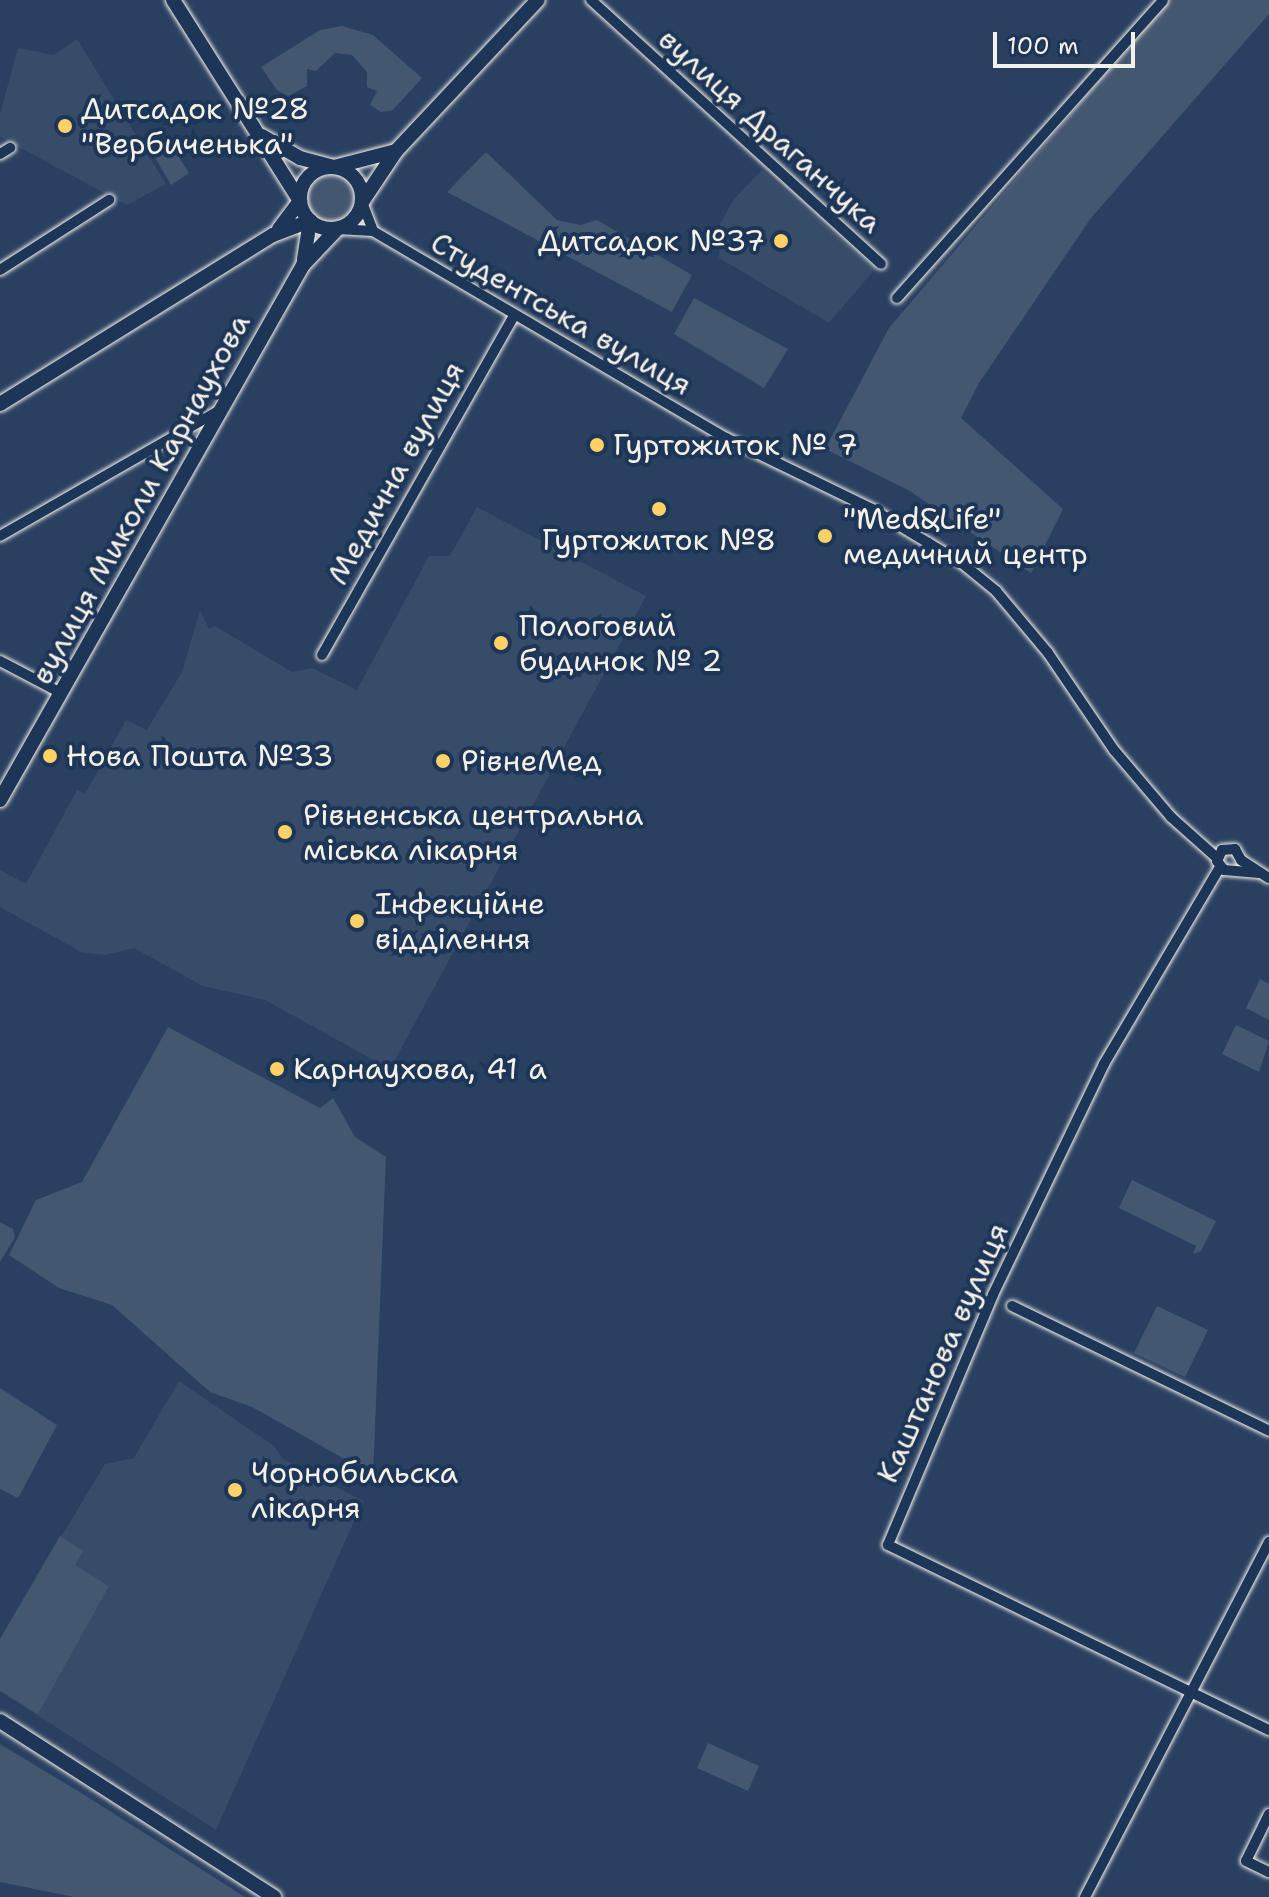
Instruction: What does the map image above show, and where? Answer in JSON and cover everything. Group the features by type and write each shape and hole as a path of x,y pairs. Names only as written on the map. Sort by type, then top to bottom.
{"main road":[{"path":"173,0 310,221"},
{"path":"0,404 273,235 310,221 337,229 357,216 362,202 396,151 538,0"},
{"path":"256,131 300,158 352,175 362,202"},
{"path":"273,235 300,201 309,176 396,151"},
{"name":"вулиця Миколи Карнаухова","path":"303,265 310,221"},
{"name":"вулиця Миколи Карнаухова","path":"0,800 303,265 337,229"},
{"path":"0,1721 274,1897"}],"street":[{"name":"вулиця Драганчука","path":"591,0 881,264"},
{"path":"897,298 1163,0"},
{"path":"0,270 109,200"},
{"path":"337,229 373,231 362,202"},
{"name":"Студентська вулиця","path":"373,231 726,438 872,509 996,591 1048,653 1114,750 1171,817 1227,863"},
{"name":"Медична вулиця","path":"322,655 514,315"},
{"path":"0,536 220,410"},
{"path":"0,661 61,693"},
{"path":"1227,863 1264,876"},
{"name":"Каштанова вулиця","path":"1193,1691 888,1545 993,1295 1104,1064 1227,863"},
{"path":"1012,1306 1269,1431"},
{"path":"1085,1897 1269,1542"},
{"path":"1193,1691 1269,1730"},
{"path":"1269,1814 1246,1861 1269,1872"}],"shaded area":[{"path":"1168,0 1269,0 1269,14 1091,218 979,383 961,418 1063,509 1031,573 908,490 825,449 889,328"},
{"path":"342,26 373,35 422,78 393,110 381,112 370,105 377,91 367,87 367,72 352,55 335,53 316,71 307,69 307,86 288,96 277,90 261,67 320,30"},
{"name":"Дитсадок №28 \"Вербиченька\"","path":"77,39 166,184 127,205 0,137 0,114 18,48 54,55"},
{"path":"171,145 189,173 171,185 154,156"},
{"path":"486,152 557,220 581,225 597,220 692,275 672,312 447,192"},
{"name":"Дитсадок №37","path":"762,170 875,269 829,323 719,258 720,224 734,199"},
{"path":"331,173 349,180 356,198 349,216 331,223 313,216 306,198 313,180"},
{"path":"694,298 788,349 764,388 674,334"},
{"name":"Рівненська центральна міська лікарня","path":"477,507 646,596 390,1069 265,1000 203,986 134,948 105,955 81,952 0,907 0,870 26,884 77,790 85,794 126,720 147,730 182,672 200,611 209,629 215,626 292,672 312,668 357,690 429,556 450,556"},
{"path":"1260,979 1269,984 1269,1020 1246,1008"},
{"path":"1236,1025 1269,1041 1259,1072 1222,1054"},
{"path":"168,1027 320,1108 333,1098 355,1137 386,1157 373,1475 252,1407 210,1392 112,1305 59,1288 9,1255 36,1200 82,1182"},
{"path":"1132,1180 1216,1221 1201,1251 1193,1254 1196,1246 1119,1208"},
{"path":"0,1222 13,1229 15,1237 0,1262"},
{"path":"1157,1306 1208,1330 1185,1377 1134,1353"},
{"path":"179,1381 274,1446 283,1459 363,1501 216,1830 0,1691 0,1639 105,1464 134,1458"},
{"path":"0,1388 57,1425 18,1498 0,1489"},
{"path":"60,1536 83,1551 75,1565 109,1586 38,1714 0,1691 0,1639"},
{"path":"708,1743 759,1766 748,1791 697,1768"},
{"path":"0,1744 245,1897 74,1897 0,1882"}],"place":[{"name":"Дитсадок №28 \"Вербиченька\"","path":"65,126"},
{"name":"Дитсадок №37","path":"781,241"},
{"name":"Гуртожиток № 7","path":"597,445"},
{"name":"Гуртожиток №8","path":"659,509"},
{"name":"\"Med&Life\" медичний центр","path":"825,536"},
{"name":"Пологовий будинок № 2","path":"501,643"},
{"name":"Нова Пошта №33","path":"50,756"},
{"name":"РівнеМед","path":"443,761"},
{"name":"Рівненська центральна міська лікарня","path":"285,832"},
{"name":"Інфекційне відділення","path":"357,921"},
{"name":"Карнаухова, 41 а","path":"277,1069"},
{"name":"Чорнобильска лікарня","path":"235,1490"}]}
